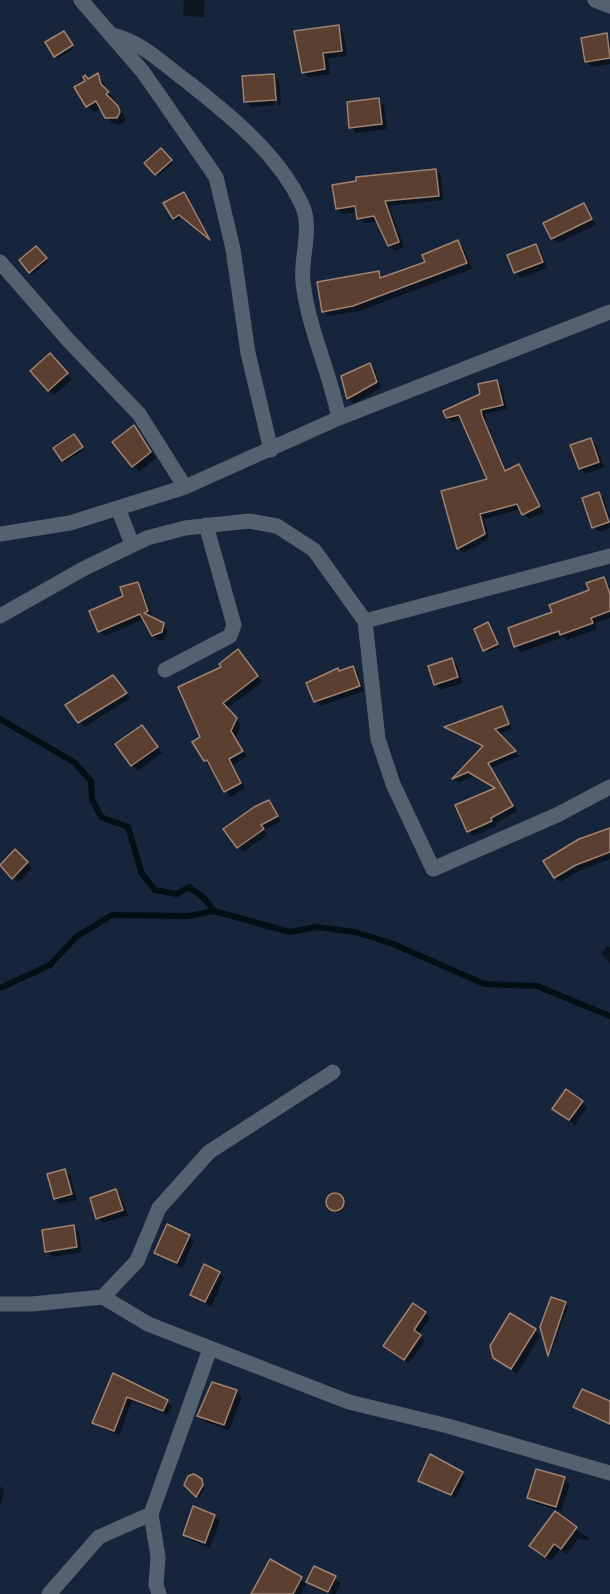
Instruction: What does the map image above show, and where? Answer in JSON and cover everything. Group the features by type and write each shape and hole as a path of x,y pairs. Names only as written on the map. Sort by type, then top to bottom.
{"street":[{"path":"81,0 143,72 216,177 233,249 248,353 272,450"},
{"path":"595,0 610,6"},
{"path":"111,35 124,38 156,56 218,106 284,173 303,208 306,246 302,280 339,418"},
{"path":"0,262 69,341 139,414 185,487"},
{"path":"0,534 70,523 185,487 272,450 339,418 610,312"},
{"path":"118,508 132,544"},
{"path":"0,616 132,544 163,533 206,525 249,521 277,526 314,549 365,621 378,739 393,784 433,869 557,815 610,787"},
{"path":"165,670 230,636 234,625 206,525"},
{"path":"365,621 610,556"},
{"path":"103,1297 137,1261 159,1208 209,1152 333,1072"},
{"path":"0,1304 32,1304 103,1297 148,1324 349,1402 448,1426 610,1473"},
{"path":"159,1594 156,1585 158,1557 151,1514 210,1349"},
{"path":"49,1594 99,1537 151,1514"}],"building":[{"path":"339,25 342,51 323,53 325,69 302,73 294,31"},
{"path":"64,31 73,45 54,57 45,42"},
{"path":"607,33 610,58 585,62 581,38"},
{"path":"98,73 101,84 109,92 106,94 118,106 120,112 117,118 105,118 96,101 86,107 74,87 85,81 83,77 85,75 88,79"},
{"path":"274,74 276,100 244,102 242,76"},
{"path":"379,98 382,124 349,128 347,102"},
{"path":"161,148 172,160 155,175 144,163"},
{"path":"436,169 439,196 385,201 399,242 388,246 374,216 357,219 355,206 336,209 332,185 356,181 356,177"},
{"path":"184,192 210,240 179,215 173,219 163,203"},
{"path":"584,203 592,219 551,239 543,223"},
{"path":"458,240 467,263 353,306 322,312 317,282 379,271 380,278 425,262 422,255"},
{"path":"536,244 543,262 514,273 507,255"},
{"path":"36,246 47,258 29,273 19,260"},
{"path":"50,353 68,373 48,391 30,371"},
{"path":"370,363 377,382 347,399 341,376"},
{"path":"497,380 503,405 481,410 482,416 505,471 519,464 540,506 522,515 517,504 480,514 485,534 457,549 441,491 487,479 459,415 446,418 443,411 480,394 478,384"},
{"path":"134,425 151,452 132,467 112,442"},
{"path":"74,434 83,447 62,461 53,448"},
{"path":"591,438 599,462 579,469 570,445"},
{"path":"599,492 609,522 592,528 582,498"},
{"path":"604,577 610,594 610,611 591,618 593,623 560,635 559,631 514,647 508,628 552,612 549,605 589,590 586,583"},
{"path":"138,582 148,611 144,613 164,623 162,632 152,636 140,614 98,632 89,611 123,596 120,587"},
{"path":"488,622 498,644 483,651 474,629"},
{"path":"238,649 258,676 223,703 237,718 231,731 243,751 229,759 241,783 224,792 207,760 204,761 192,742 200,737 178,687 221,667 219,664"},
{"path":"452,658 458,677 434,685 428,666"},
{"path":"353,666 360,686 314,702 306,683 338,668 339,671"},
{"path":"113,675 127,693 78,723 65,705"},
{"path":"502,706 509,724 495,729 516,751 488,763 513,806 491,818 492,821 467,832 455,805 495,788 468,772 452,779 483,746 444,727"},
{"path":"142,725 158,747 131,766 115,744"},
{"path":"269,800 278,816 261,825 264,829 237,848 223,829 254,807"},
{"path":"610,828 610,852 576,865 554,878 543,861 579,839"},
{"path":"15,849 28,862 12,879 0,865"},
{"path":"566,1089 583,1101 569,1120 552,1109"},
{"path":"65,1169 72,1194 54,1199 47,1174"},
{"path":"116,1189 123,1210 96,1219 90,1198"},
{"path":"335,1193 341,1196 344,1202 341,1208 335,1211 329,1208 326,1202 329,1196"},
{"path":"167,1224 190,1235 177,1263 154,1253"},
{"path":"74,1225 77,1247 45,1252 42,1230"},
{"path":"204,1264 220,1272 205,1302 190,1295"},
{"path":"551,1297 566,1302 548,1356 540,1327"},
{"path":"413,1303 426,1312 414,1330 421,1335 404,1360 383,1346"},
{"path":"510,1313 536,1329 511,1369 493,1358 490,1346"},
{"path":"113,1373 168,1400 163,1411 127,1397 114,1431 92,1423"},
{"path":"212,1382 237,1390 224,1425 197,1416"},
{"path":"582,1389 610,1401 610,1424 573,1407"},
{"path":"430,1454 463,1472 451,1495 418,1481"},
{"path":"536,1469 565,1477 556,1507 527,1498"},
{"path":"194,1474 202,1479 203,1485 196,1497 184,1485 188,1476"},
{"path":"193,1506 215,1515 205,1543 183,1535"},
{"path":"555,1511 577,1527 561,1549 554,1544 545,1557 529,1546"},
{"path":"270,1559 302,1577 293,1594 251,1594"},
{"path":"314,1566 336,1576 328,1592 306,1582"}],"waterway":[{"path":"0,719 74,762 91,781 92,799 101,817 128,827 142,874 155,890 177,894 189,887 204,898 214,911"},
{"path":"0,988 50,965 76,937 112,915 188,916 214,911 290,932 316,927 355,932 391,943 484,984 537,986 610,1016"}]}
